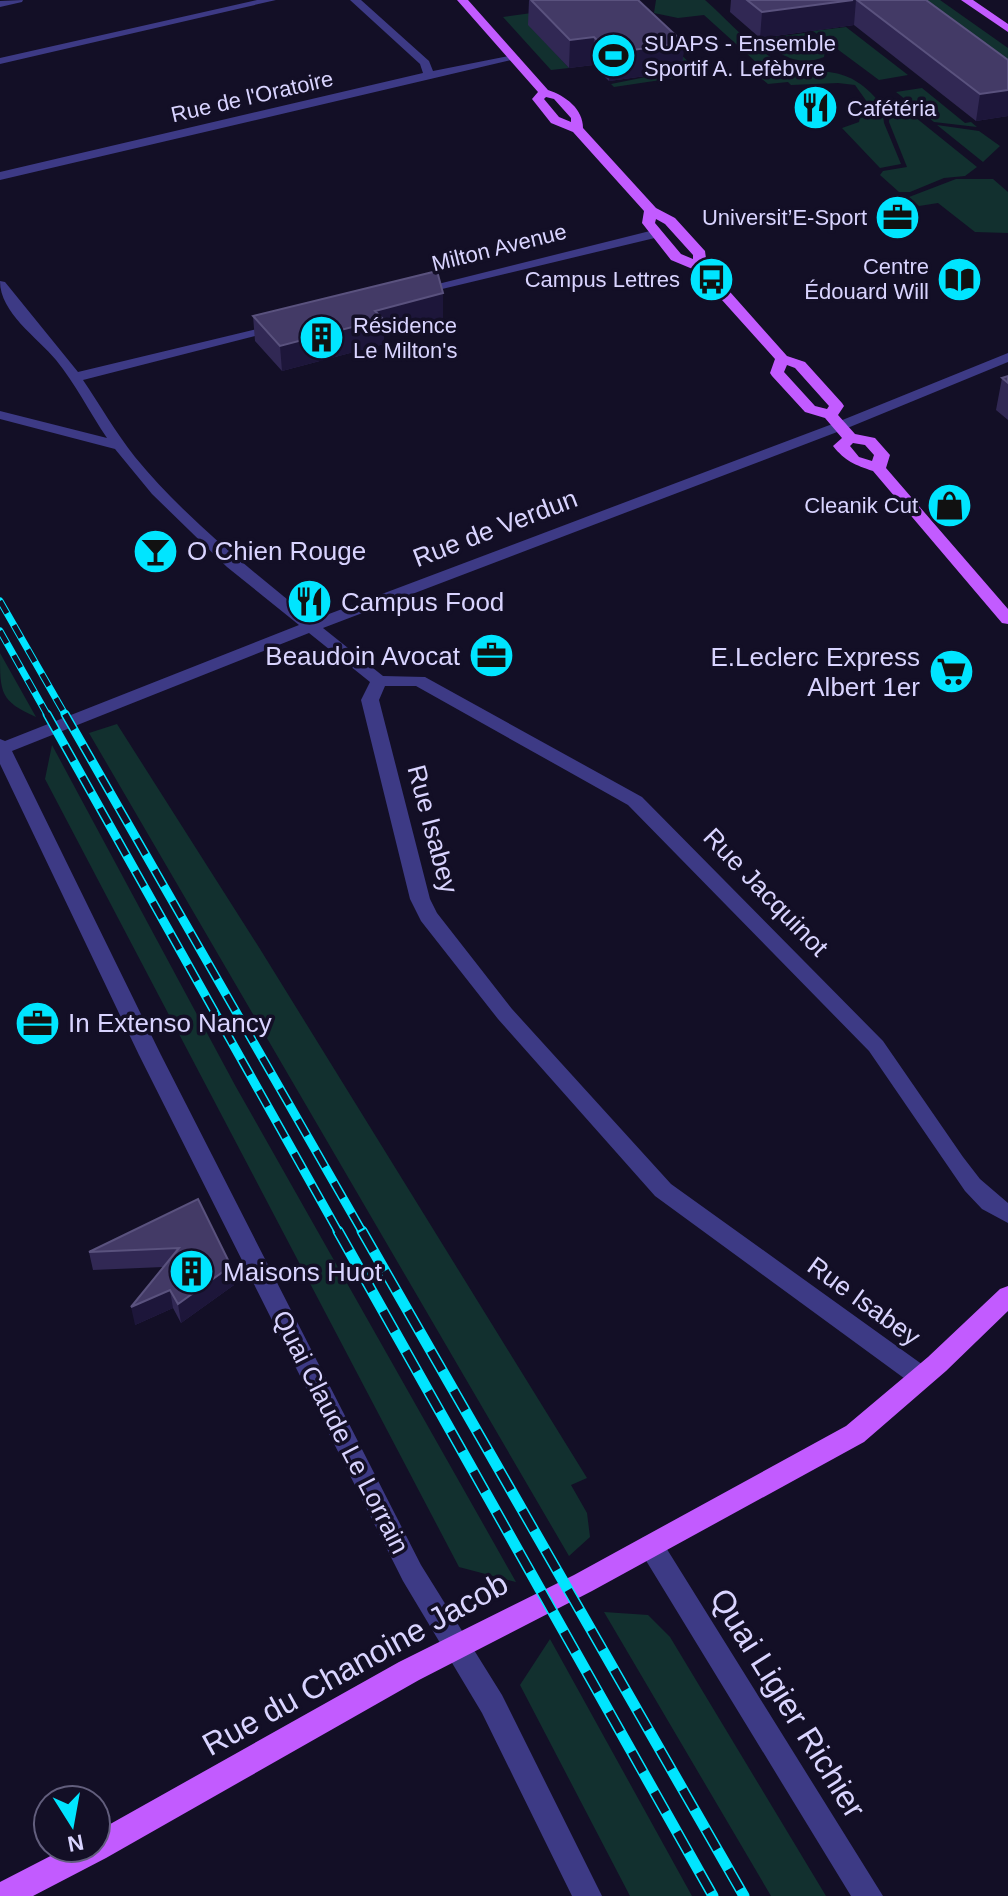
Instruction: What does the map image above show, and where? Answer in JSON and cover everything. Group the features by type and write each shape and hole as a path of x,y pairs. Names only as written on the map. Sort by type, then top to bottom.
{"main road":[{"path":"462,0 544,92 558,97 577,117 577,129"},
{"path":"966,0 1008,29"},
{"path":"544,92 538,99 548,113 555,120 577,129 651,211 670,221 700,254 700,267"},
{"path":"651,211 648,223 654,234 676,257 700,267 782,359 800,365 837,406 841,446 851,458 878,468 1008,619"},
{"path":"782,359 777,373 783,381 810,409 840,426"},
{"name":"Rue du Chanoine Jacob","path":"112,1839 457,1646 651,1546 855,1434 1008,1296"},
{"name":"Rue du Chanoine Jacob","path":"3,1896 65,1864"}],"street":[{"path":"0,4 18,0"},
{"path":"0,61 271,0"},
{"path":"355,0 425,63 429,75"},
{"name":"Rue de l'Oratoire","path":"0,176 429,75 514,58"},
{"name":"Milton Avenue","path":"407,293 654,234"},
{"path":"0,285 43,342 60,356 120,446 157,491 233,564 379,681"},
{"path":"76,377 301,320"},
{"name":"Rue de Verdun","path":"1,748 840,426 1008,357"},
{"path":"0,415 90,441 120,446"},
{"name":"Rue Jacquinot","path":"379,681 419,681 635,801 876,1046 895,1068 975,1191 1008,1214"},
{"name":"Rue Isabey","path":"379,681 370,700 420,899 438,928 505,1014 663,1190 921,1377"},
{"name":"Quai Claude Le Lorrain","path":"1,748 150,1055 405,1559 492,1704 587,1896"},
{"name":"Quai Ligier Richier","path":"651,1546 868,1896"}],"green space":[{"path":"656,0 705,0 748,40 776,60 855,80 881,104 870,106 855,85 768,84 756,74 766,71 704,15 678,18 654,13"},
{"path":"900,0 940,0 1008,48 1008,90"},
{"path":"604,3 635,10 701,74 614,87 611,84 681,70 529,25 569,68 551,70 503,17"},
{"path":"846,27 908,75 879,80 813,31"},
{"path":"805,33 825,49 824,57 806,61 790,58 760,39"},
{"path":"922,88 965,123 971,122 977,127 934,122 896,92"},
{"path":"900,105 977,167 965,176 944,178 910,192 899,192 880,175 883,171 907,167 889,122 890,106"},
{"path":"882,107 884,123 901,164 880,168 842,128 859,122 861,113"},
{"path":"937,125 979,131 1000,146 983,162"},
{"path":"956,179 993,179 1008,192 1008,233 975,232 938,203 919,206 909,197"},
{"path":"0,653 36,717 15,706 4,694"},
{"path":"117,724 587,1478 571,1485 587,1513 590,1537 569,1556 89,733"},
{"path":"52,745 236,1087 516,1582 459,1567 45,779"},
{"path":"604,1612 648,1615 670,1637 826,1896 771,1896"},
{"path":"550,1639 692,1896 630,1896 520,1685"}],"building":[{"path":"531,0 638,0 684,43 610,53 594,37 570,40"},
{"path":"747,0 853,0 762,12"},
{"path":"857,0 926,0 1008,60 1008,90 980,94"},
{"path":"437,271 443,293 375,311 383,319 280,346 253,316"},
{"path":"198,1199 231,1266 178,1304 170,1290 131,1307 179,1248 89,1252"}],"railway":[{"path":"0,601 66,716"},
{"path":"0,631 48,716"},
{"path":"47,714 339,1233"},
{"path":"65,714 363,1233"},
{"path":"338,1231 713,1896"},
{"path":"362,1231 744,1896"}],"place":[{"name":"SUAPS - Ensemble Sportif A. Lefèbvre","path":"613,56"},
{"name":"Cafétéria","path":"816,108"},
{"name":"Universit’E-Sport","path":"898,217"},
{"name":"Campus Lettres","path":"711,279"},
{"name":"Centre Édouard Will","path":"960,279"},
{"name":"Résidence Le Milton's","path":"322,338"},
{"name":"Cleanik Cut","path":"949,505"},
{"name":"O Chien Rouge","path":"156,551"},
{"name":"Campus Food","path":"310,602"},
{"name":"Beaudoin Avocat","path":"491,656"},
{"name":"E.Leclerc Express Albert 1er","path":"951,672"},
{"name":"In Extenso Nancy","path":"37,1023"},
{"name":"Maisons Huot","path":"192,1272"}]}
